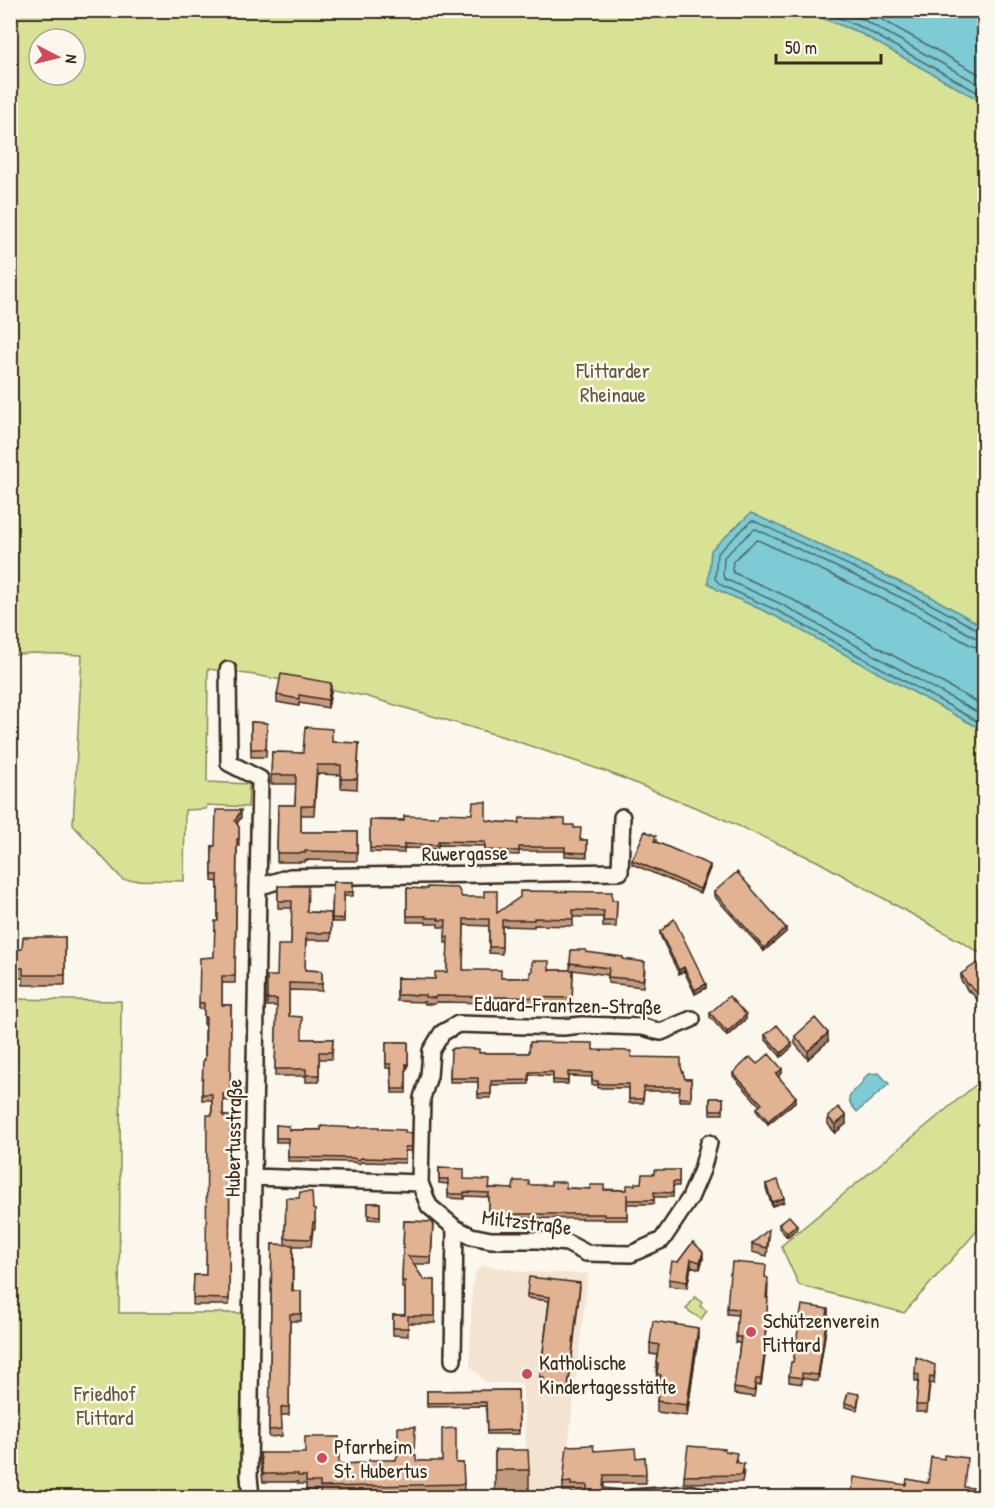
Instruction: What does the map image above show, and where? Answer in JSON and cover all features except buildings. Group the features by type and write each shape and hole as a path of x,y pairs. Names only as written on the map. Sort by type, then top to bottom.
{"street":[{"name":"Hubertusstraße","path":"228,670 229,763 260,778 249,1476 251,1497"},
{"name":"Ruwergasse","path":"258,887 290,877 620,872 622,817"},
{"name":"Eduard-Frantzen-Straße","path":"420,1183 422,1098 429,1076 431,1051 442,1033 458,1024 563,1027 603,1025 644,1027 661,1032 692,1020"},
{"name":"Miltzstraße","path":"420,1183 429,1206 455,1228 471,1236 491,1240 538,1240 567,1243 586,1253 631,1254 662,1240 690,1198 702,1170 709,1143"},
{"path":"253,1177 420,1183"},
{"name":"Miltzstraße","path":"453,1360 455,1228"},
{"path":"632,1497 691,1494 720,1497"}],"shaded area":[{"name":"Katholische Kindertagesstätte","path":"482,1265 524,1272 588,1274 563,1491 529,1492 522,1383 487,1383 470,1366 472,1286 475,1274"}],"green space":[{"name":"Flittarder Rheinaue","path":"11,11 984,11 984,956 817,861 714,815 610,773 507,738 365,696 255,675 208,669 207,782 249,784 248,807 207,805 206,809 185,810 184,881 123,880 73,825 82,655 32,653 11,655"},
{"name":"Friedhof Flittard","path":"11,999 121,1001 119,1313 242,1313 243,1497 11,1498"},
{"path":"984,1078 984,1223 904,1313 799,1285 781,1246"},
{"path":"695,1297 702,1302 700,1306 707,1311 701,1319 686,1309"}],"water":[{"path":"804,11 984,11 984,103 858,32"},
{"path":"751,513 930,596 984,627 984,731 775,616 718,590 708,583 711,550"},
{"path":"879,1073 889,1084 857,1112 849,1098 866,1076"}],"place":[{"name":"Schützenverein Flittard","path":"751,1332"},
{"name":"Katholische Kindertagesstätte","path":"527,1374"},
{"name":"Pfarrheim St. Hubertus","path":"322,1458"}]}
